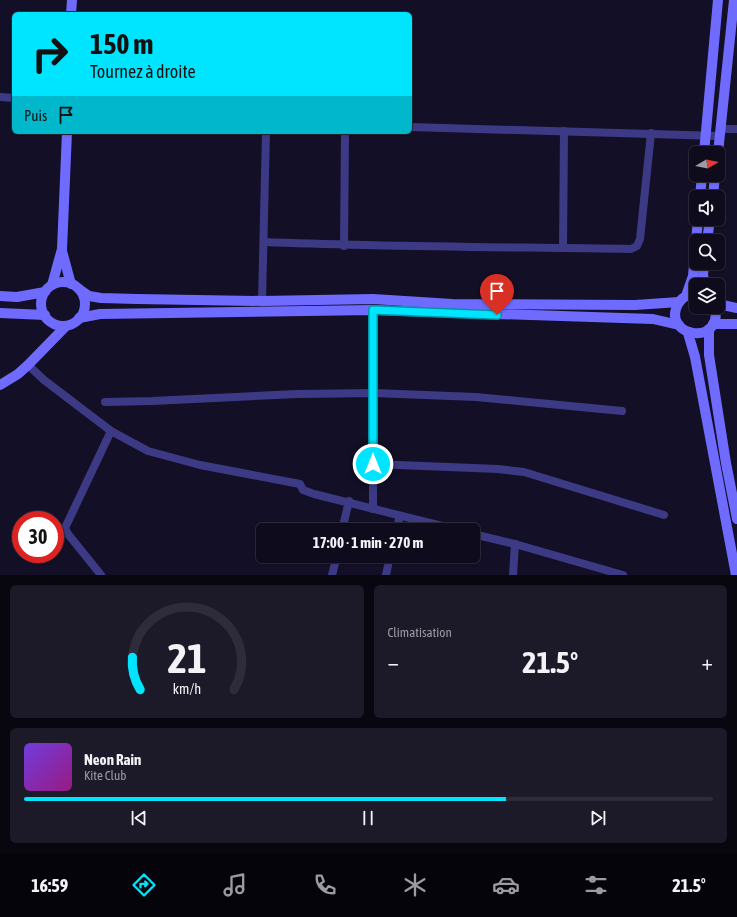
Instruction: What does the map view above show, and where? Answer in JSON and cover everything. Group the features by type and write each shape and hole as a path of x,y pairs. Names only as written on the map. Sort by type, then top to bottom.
{"main road":[{"path":"71,12 72,0"},
{"path":"705,146 718,0"},
{"path":"719,146 734,0"},
{"path":"52,285 62,250 66,134"},
{"path":"679,325 675,314 693,276 697,226"},
{"path":"0,385 28,366 66,326 74,323 79,318 83,311 85,305 84,298 75,286 62,250"},
{"path":"66,326 54,324 44,315 42,304 45,292 52,285 62,282 75,286 89,296 101,298 262,301 373,299 452,304 635,305 682,299 689,296"},
{"path":"0,296 17,297 45,292"},
{"path":"725,305 737,308"},
{"path":"79,318 100,314 373,310 653,319 679,325 688,332 699,334 711,326 737,324"},
{"path":"0,313 44,315"},
{"path":"716,314 711,326 709,355 737,519"},
{"path":"688,332 695,357 736,575"}],"street":[{"path":"0,97 12,98"},
{"path":"412,127 706,135 737,129"},
{"path":"563,248 564,131"},
{"path":"264,242 344,246 422,245 631,249 637,246 640,239 651,133"},
{"path":"262,301 266,134"},
{"path":"344,246 345,134"},
{"path":"373,310 374,509"},
{"path":"28,366 111,431 148,451 200,465 300,484 303,490 314,494 349,501 429,523"},
{"path":"105,402 152,402 297,394 374,393 476,397 622,411"},
{"path":"98,574 65,528 111,431"},
{"path":"373,464 498,469 524,472 664,515"},
{"path":"344,523 349,501"},
{"path":"398,523 400,516"},
{"path":"480,536 515,544 623,575"},
{"path":"513,575 515,544"},
{"path":"332,575 335,563"},
{"path":"386,575 389,563"}],"route":[{"path":"373,464 373,310 497,315"}]}
